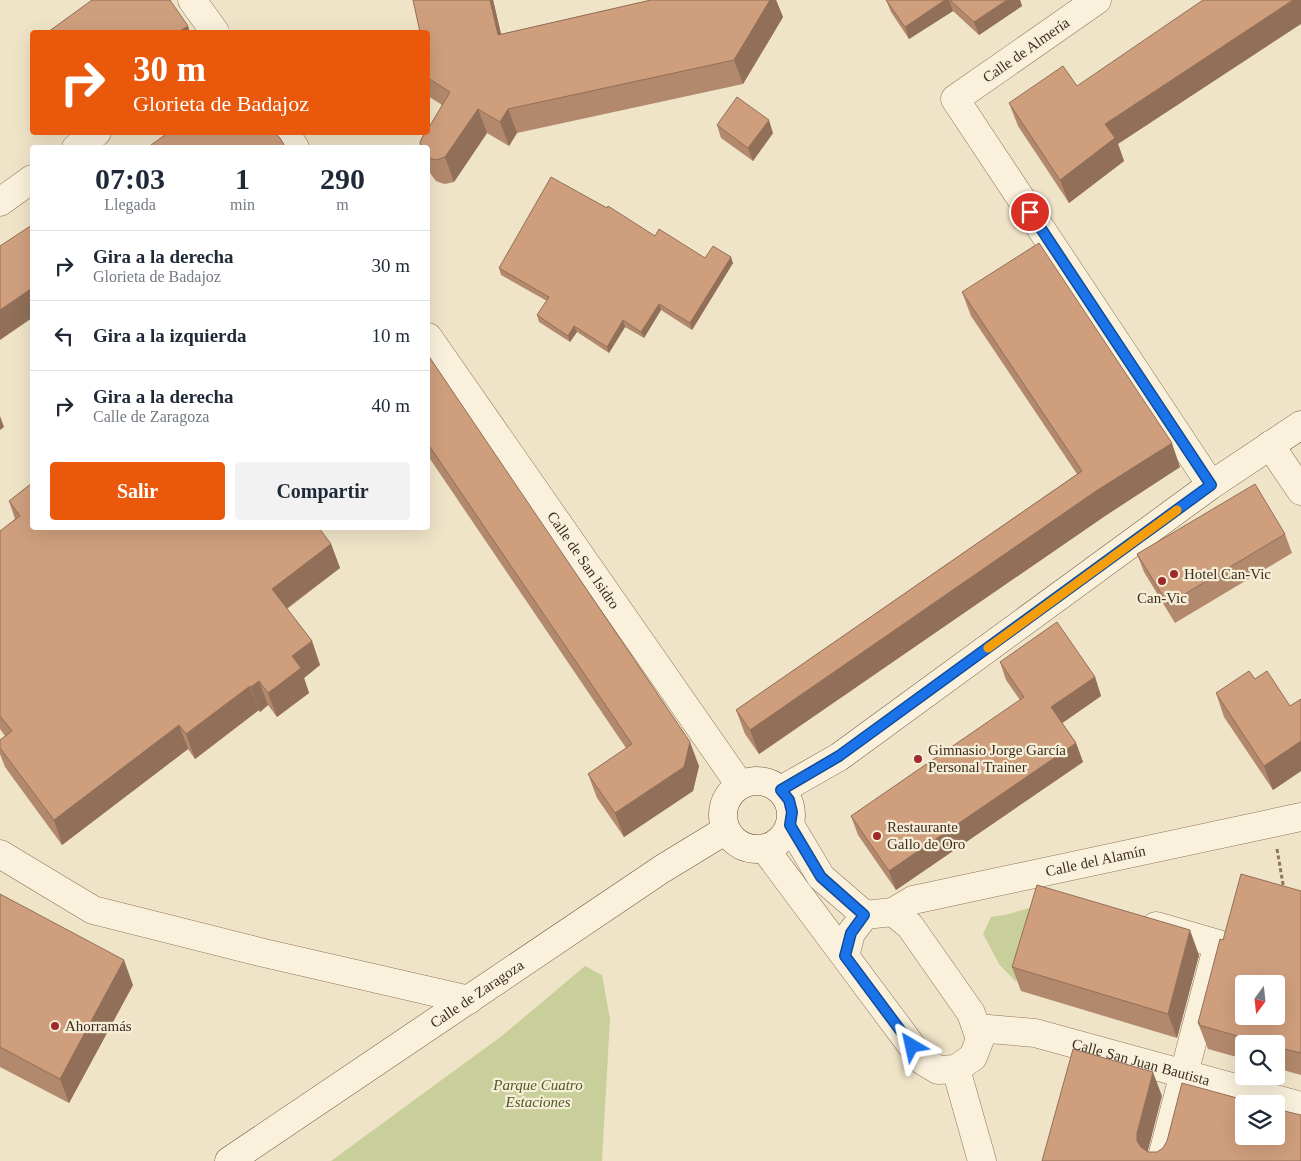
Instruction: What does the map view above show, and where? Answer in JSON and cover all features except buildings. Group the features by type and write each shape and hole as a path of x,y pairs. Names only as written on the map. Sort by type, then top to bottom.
{"street":[{"path":"192,0 214,30"},
{"name":"Calle de Almería","path":"1097,0 955,99 1211,485"},
{"path":"80,145 93,135"},
{"path":"0,202 30,180"},
{"name":"Calle de San Isidro","path":"430,339 740,785"},
{"path":"781,790 839,756 1211,485 1301,425"},
{"path":"1270,446 1301,490"},
{"path":"754,780 769,783 781,790 789,800 792,812 790,825 781,840 765,849 749,849 735,842 726,830 722,813 728,796 740,785 754,780"},
{"name":"Calle del Alamín","path":"893,912 913,900 1301,817"},
{"path":"765,849 923,1061 938,1070 956,1069 973,1057 980,1039 971,1013 910,926 893,912 864,915 821,877 790,825"},
{"name":"Calle de Zaragoza","path":"229,1161 662,869 726,830"},
{"path":"0,854 93,910 264,953 469,1000"},
{"path":"845,956 851,933 864,915"},
{"path":"1130,919 1218,944 1161,1161"},
{"name":"Calle San Juan Bautista","path":"977,1028 1035,1033 1301,1106"},
{"path":"956,1069 982,1161"}],"path":[{"path":"1272,823 1284,890"},
{"path":"1276,888 1293,893"}],"green space":[{"path":"1035,906 1016,982 999,964 983,934 991,917"},
{"name":"Parque Cuatro Estaciones","path":"585,966 602,975 610,1019 602,1161 331,1161 503,1035"}],"slow traffic":[{"path":"988,648 1177,510"}],"place":[{"name":"Hotel Can-Vic","path":"1174,574"},
{"name":"Can-Vic","path":"1162,581"},
{"name":"Gimnasio Jorge García Personal Trainer","path":"918,759"},
{"name":"Restaurante Gallo de Oro","path":"877,836"},
{"name":"Ahorramás","path":"55,1026"}],"route":[{"path":"912,1046 845,956 851,933 864,915 821,877 790,825 792,812 789,800 781,790 839,756 1211,485 1030,212"}]}
